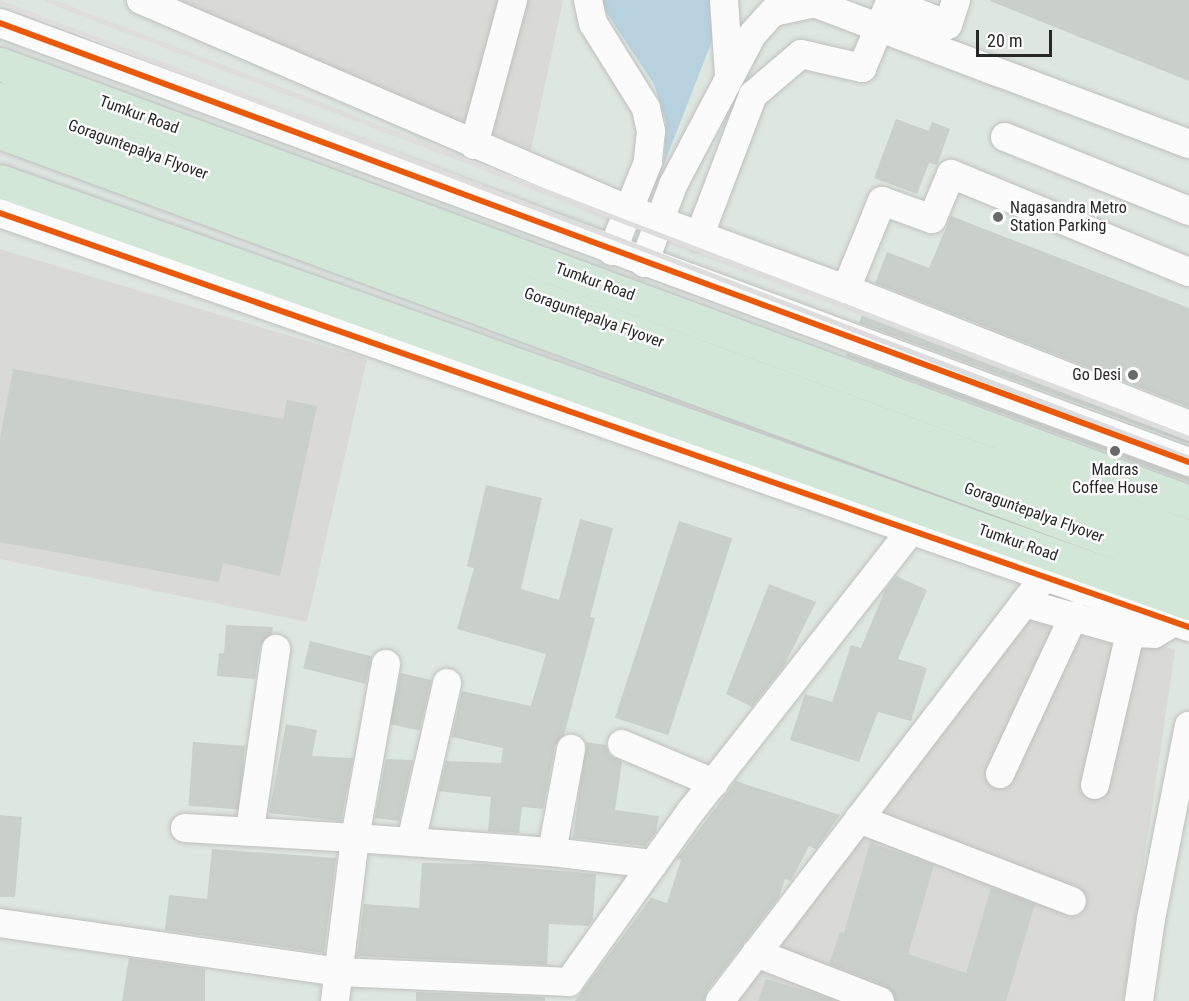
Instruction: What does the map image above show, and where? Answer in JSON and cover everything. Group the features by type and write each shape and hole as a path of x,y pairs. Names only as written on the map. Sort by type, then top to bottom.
{"highway":[{"name":"Tumkur Road","path":"0,64 1189,502"},
{"name":"Goraguntepalya Flyover","path":"0,99 1189,537"},
{"name":"Goraguntepalya Flyover","path":"0,132 1189,569"},
{"name":"Tumkur Road","path":"0,181 1184,617"}],"street":[{"path":"141,0 627,209 846,289 1189,425"},
{"path":"474,145 513,0"},
{"path":"588,0 592,23 646,108 651,131 648,162 627,209 612,252"},
{"path":"724,0 729,75"},
{"path":"699,237 753,95 801,54 862,68 890,2 948,24 956,0"},
{"path":"644,263 662,222 673,185 752,35 773,12 810,2 1189,144"},
{"path":"0,23 612,252 1189,462"},
{"path":"1005,137 1189,211"},
{"path":"846,289 882,201 932,219 951,174 1189,272"},
{"path":"0,213 1045,576 1184,617"},
{"path":"0,923 340,972 569,982 714,783 912,529"},
{"path":"720,1001 1045,576"},
{"path":"1024,603 1074,615 1130,633 1154,634 1184,617"},
{"path":"1000,774 1074,615"},
{"path":"1095,785 1130,633"},
{"path":"250,830 276,649"},
{"path":"335,1001 355,838 386,664"},
{"path":"411,842 447,683"},
{"path":"1139,1001 1151,919 1189,731"},
{"path":"622,744 714,783"},
{"path":"552,852 571,749"},
{"path":"859,819 1072,901"},
{"path":"186,828 250,830 552,852 653,864"},
{"path":"756,953 880,1001"}],"shaded area":[{"path":"152,0 563,0 531,150"},
{"path":"598,0 710,0 714,28 712,41 664,164 666,122 654,84"},
{"path":"0,249 367,359 307,622 0,559"},
{"path":"1037,602 1175,650 1124,1001 735,1001"}],"building":[{"path":"1189,0 1189,81 990,1"},
{"path":"896,119 929,131 932,122 950,129 937,165 929,163 917,194 874,178"},
{"path":"951,216 1189,308 1189,407 875,283 887,252 929,268"},
{"path":"863,313 1189,441 1189,444 859,323"},
{"path":"847,353 1189,478 1189,482 846,356"},
{"path":"13,369 283,419 287,400 317,406 280,576 223,563 219,582 0,542 0,438"},
{"path":"486,485 542,498 521,589 559,600 580,519 613,528 590,617 595,618 564,735 555,746 543,809 522,807 519,833 488,831 491,797 439,791 446,761 501,763 503,748 452,737 462,691 531,706 546,654 457,629 474,568 467,566"},
{"path":"679,521 732,538 668,735 615,718"},
{"path":"896,576 927,590 898,659 927,668 911,721 878,712 859,762 790,740 805,694 832,702 851,645 861,648 885,590"},
{"path":"769,584 816,602 784,666 752,707 726,694"},
{"path":"226,625 273,627 272,633 260,646 255,679 217,676 219,653 224,653"},
{"path":"310,641 372,656 365,684 303,668"},
{"path":"401,673 431,680 420,731 389,724"},
{"path":"286,724 317,730 312,756 353,758 341,821 269,813"},
{"path":"193,742 245,746 240,809 189,806"},
{"path":"586,742 606,745 609,754 622,762 615,810 659,816 656,832 645,846 573,838"},
{"path":"386,759 413,760 399,821 375,818"},
{"path":"736,781 840,815 816,849 809,846 791,881 785,879 779,897 707,991 704,1001 575,1001 651,898 667,903 681,860 677,859"},
{"path":"0,815 22,817 15,897 0,897"},
{"path":"870,843 934,865 908,954 966,973 991,888 1035,904 1006,1001 896,1001 886,986 829,964 840,932 844,933"},
{"path":"212,849 336,858 324,953 165,930 169,895 207,899"},
{"path":"422,863 484,864 596,874 593,919 589,926 549,924 547,965 357,956 364,904 419,908"},
{"path":"129,958 205,969 205,1001 122,1001"},
{"path":"766,979 819,995 834,1001 758,1001"},
{"path":"416,992 545,997 545,1001 416,1001"}],"railway":[{"path":"48,0 1189,438"},
{"path":"0,2 1189,458"}],"cycle path":[{"path":"0,23 1189,462"},
{"path":"0,213 1189,627"}],"place":[{"name":"Nagasandra Metro Station Parking","path":"998,217"},
{"name":"Go Desi","path":"1133,375"},
{"name":"Madras Coffee House","path":"1115,451"}]}
